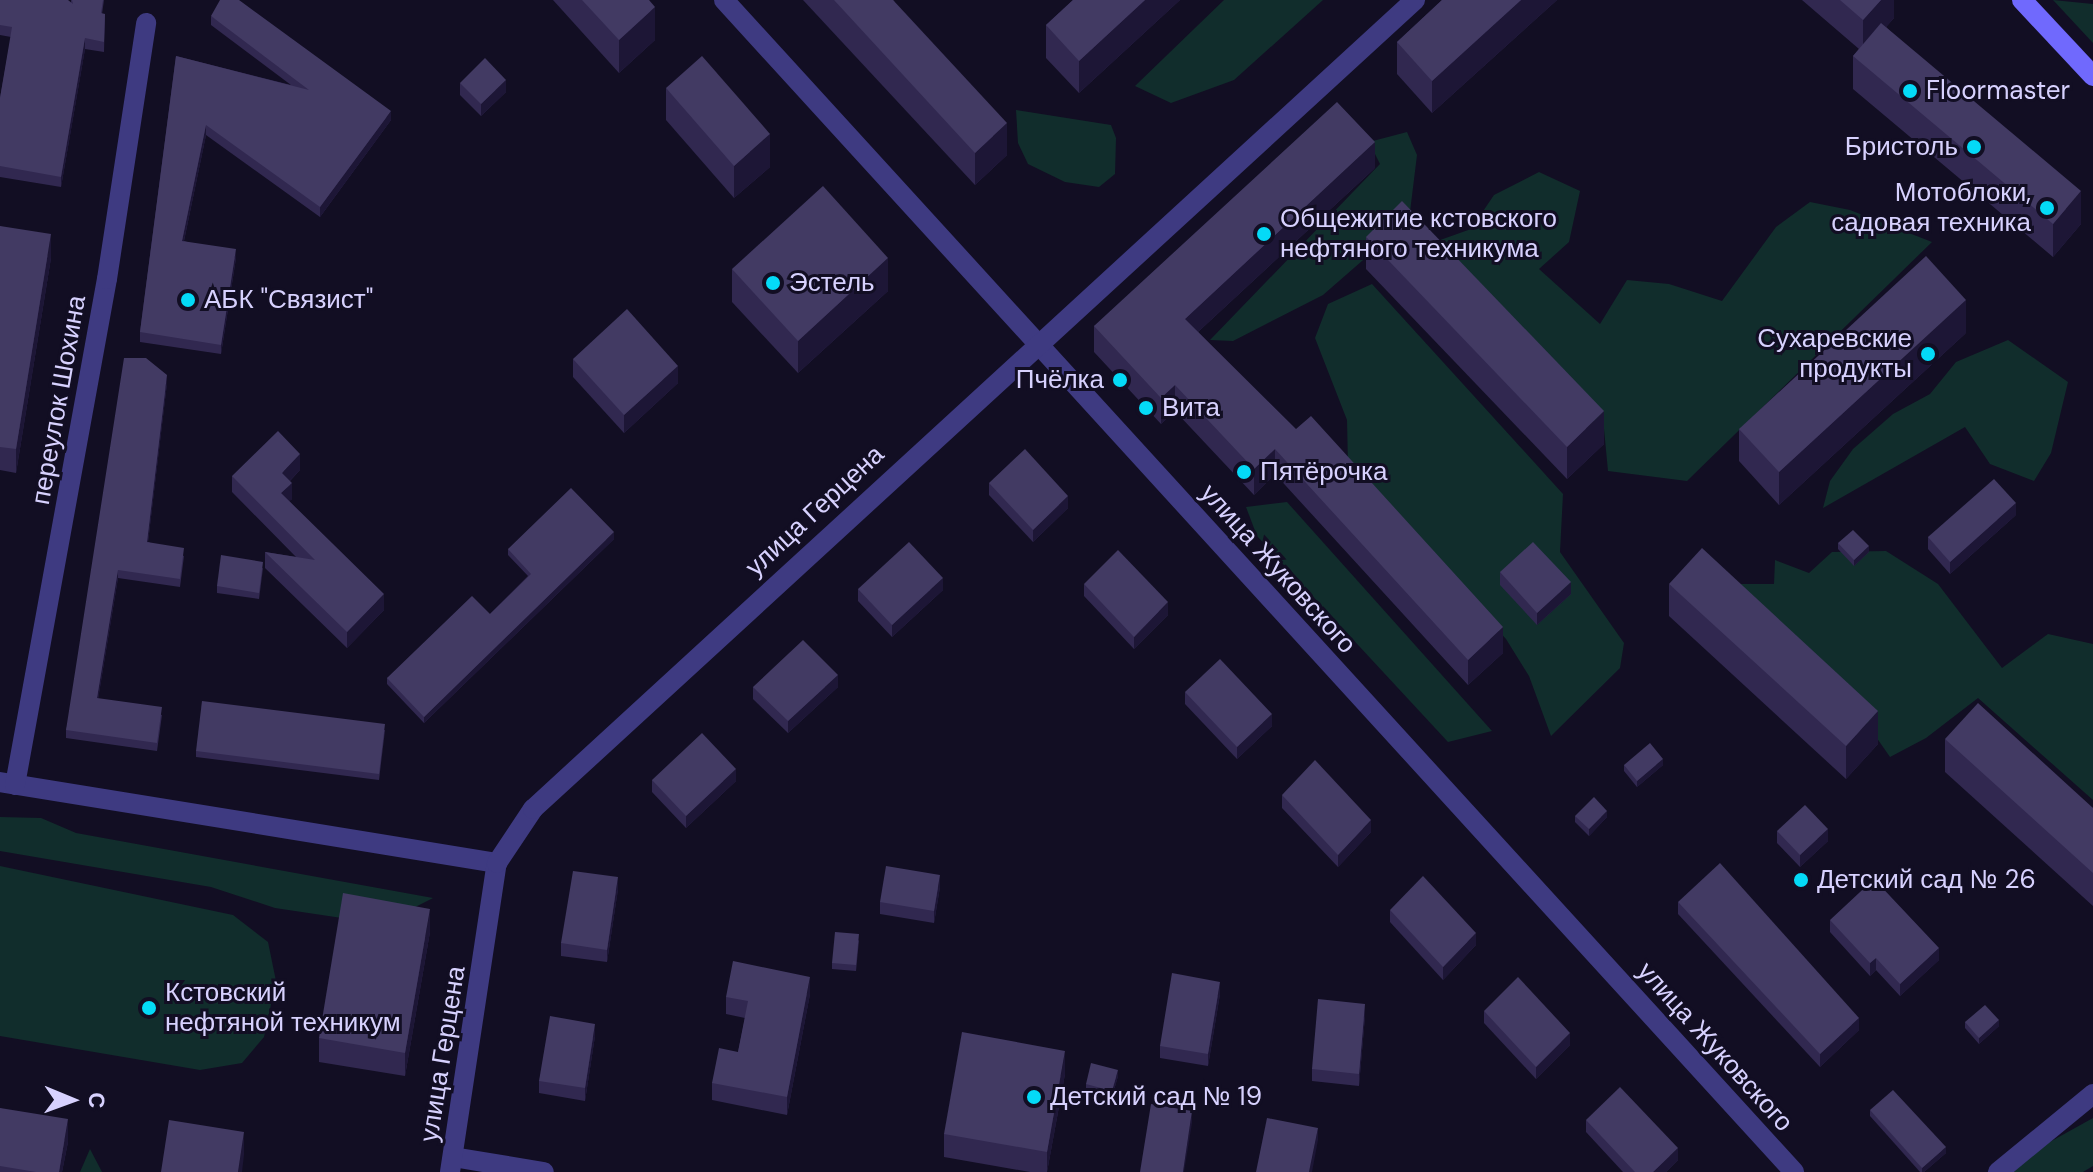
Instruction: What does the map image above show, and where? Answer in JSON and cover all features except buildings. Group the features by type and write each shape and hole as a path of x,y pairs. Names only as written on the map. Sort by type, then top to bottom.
{"street":[{"name":"улица Жуковского","path":"724,0 1037,348 1794,1172"},
{"name":"улица Герцена","path":"452,1165 497,863 533,809 909,460 1037,348 1415,0"},
{"path":"2022,0 2093,76"},
{"name":"переулок Шохина","path":"8,784 107,279 146,23"},
{"path":"8,784 497,863"},
{"path":"1998,1172 2093,1094"},
{"path":"452,1165 544,1172"}],"green space":[{"path":"1224,0 1323,0 1234,80 1171,103 1135,86"},
{"path":"2053,0 2093,4 2093,43"},
{"path":"1016,110 1111,125 1116,138 1115,174 1099,187 1065,182 1028,164 1018,143"},
{"path":"1407,132 1417,155 1409,220 1323,295 1233,341 1210,340 1380,164 1369,142"},
{"path":"1539,172 1580,191 1569,242 1539,269 1600,324 1627,280 1669,284 1722,301 1776,227 1810,202 1850,210 1932,242 1687,481 1608,471 1604,429 1565,398 1429,244 1471,229 1494,195"},
{"path":"1372,284 1563,494 1560,552 1624,643 1620,668 1551,736 1529,676 1506,639 1348,466 1347,420 1315,338 1328,304"},
{"path":"2008,340 2068,382 2051,453 2034,481 1990,464 1965,427 1823,508 1830,481 1853,449 1893,414 1930,394 1956,362"},
{"path":"1287,502 1492,731 1448,742 1257,536 1246,507"},
{"path":"1886,551 1938,584 2002,668 2048,634 2093,644 2093,800 1978,698 1926,738 1890,757 1833,675 1737,584 1774,584 1775,560 1809,573 1832,552"},
{"path":"0,817 41,818 76,833 433,898 382,924 275,908 211,887 0,851"},
{"path":"0,866 233,915 268,942 276,981 264,1037 242,1063 200,1070 0,1036"},
{"path":"2093,1118 2093,1166 2083,1172 2013,1172 2048,1143"},
{"path":"90,1149 102,1172 80,1172"}],"place":[{"name":"Floormaster","path":"1910,91"},
{"name":"Бристоль","path":"1974,147"},
{"name":"Мотоблоки, садовая техника","path":"2047,208"},
{"name":"Общежитие кстовского нефтяного техникума","path":"1264,234"},
{"name":"Эстель","path":"773,283"},
{"name":"АБК \"Связист\"","path":"188,300"},
{"name":"Сухаревские продукты","path":"1928,354"},
{"name":"Пчёлка","path":"1120,380"},
{"name":"Вита","path":"1146,408"},
{"name":"Пятёрочка","path":"1244,472"},
{"name":"Детский сад № 26","path":"1801,880"},
{"name":"Кстовский нефтяной техникум","path":"149,1008"},
{"name":"Детский сад № 19","path":"1034,1097"}]}
